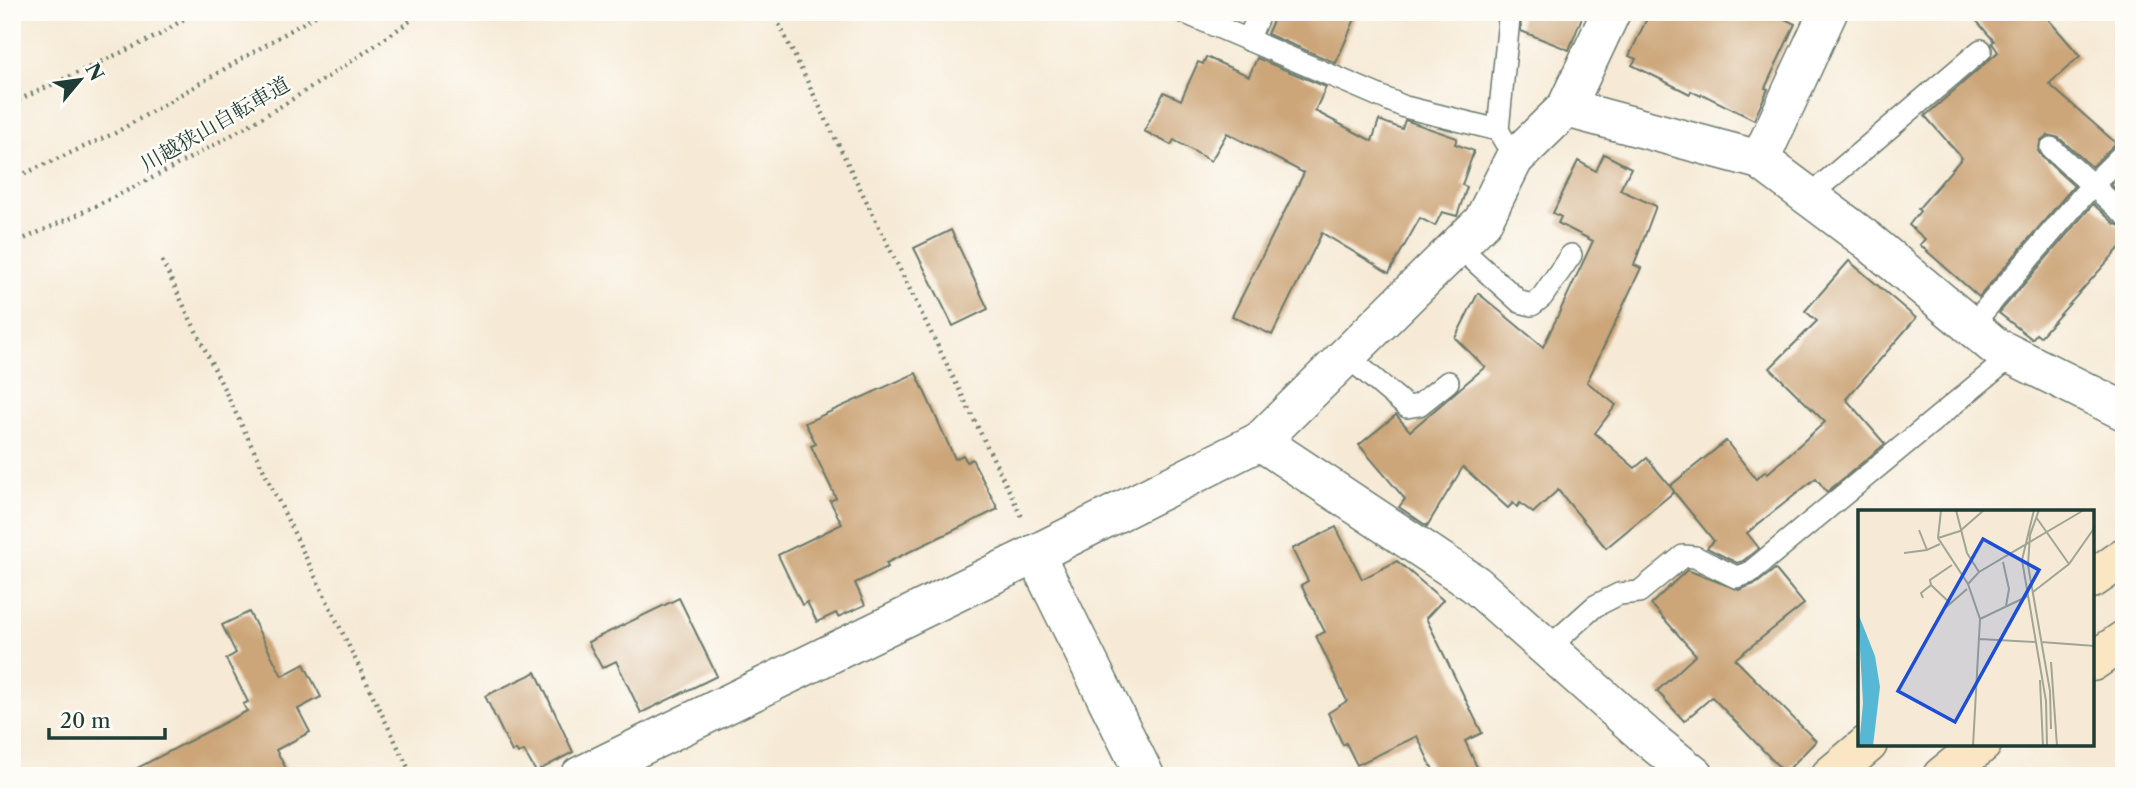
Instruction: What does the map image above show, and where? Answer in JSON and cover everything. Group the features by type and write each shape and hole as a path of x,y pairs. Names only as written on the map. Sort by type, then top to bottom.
{"main road":[{"path":"2094,578 2124,557"},
{"path":"2094,661 2124,640"},
{"path":"1830,776 1866,746"},
{"path":"1942,776 1980,746"}],"street":[{"path":"580,776 1035,554 1260,440 1483,221 1506,144 1566,108 1611,12"},
{"path":"1760,160 1828,12"},
{"path":"1566,108 1760,160 1867,240 1996,347 2124,411"},
{"path":"1260,440 1475,584 1648,738 1695,776"},
{"path":"1035,554 1145,776"}],"lane":[{"path":"1183,12 1405,107 1506,144 1510,19"},
{"path":"1248,40 1260,12"},
{"path":"1809,196 1981,50"},
{"path":"2052,148 2124,214"},
{"path":"1971,326 2092,185 2124,153"},
{"path":"1458,246 1520,302 1532,304 1542,297 1571,255"},
{"path":"1346,355 1407,407 1419,405 1448,382"},
{"path":"1548,648 1595,606 1619,594 1639,592 1683,556 1695,557 1736,577 1749,573 2012,355"}],"path":[{"path":"12,103 159,35 195,12"},
{"path":"12,179 115,133 322,12"},
{"name":"川越狭山自転車道","path":"12,244 192,160 366,53 422,12"},
{"path":"773,12 1031,534 1035,554"},
{"path":"162,261 412,776"}],"building":[{"path":"1277,12 1358,12 1336,63 1267,34"},
{"path":"1520,12 1584,12 1569,50 1521,31"},
{"path":"1650,12 1770,12 1795,24 1765,88 1768,89 1754,120 1702,94 1701,96 1691,91 1690,94 1632,65 1636,59 1629,56"},
{"path":"1969,12 2042,12 2080,56 2049,84 2116,143 2092,167 2059,138 2048,135 2041,140 2038,151 2042,157 2074,186 1979,297 1920,245 1925,239 1909,225 1920,211 1918,209 1962,158 1925,116 1998,52 1992,43 1994,41"},
{"path":"1206,57 1249,76 1257,58 1326,87 1315,111 1372,141 1379,120 1402,129 1405,120 1457,138 1455,144 1474,151 1462,185 1467,187 1457,216 1442,212 1435,226 1420,218 1389,273 1322,233 1272,335 1232,316 1304,173 1227,133 1211,161 1174,140 1171,145 1144,131 1164,92 1181,100 1198,62 1203,64"},
{"path":"1604,154 1631,168 1620,190 1656,206 1634,265 1641,268 1587,382 1616,405 1595,433 1635,468 1647,458 1674,491 1670,486 1726,441 1756,479 1766,471 1767,474 1825,422 1770,368 1817,321 1805,311 1849,261 1916,318 1846,399 1885,444 1827,492 1816,478 1747,533 1759,548 1737,563 1707,548 1714,541 1674,492 1606,548 1558,490 1533,513 1520,503 1517,507 1513,503 1508,508 1463,467 1427,526 1399,507 1405,499 1359,445 1396,415 1410,431 1485,367 1455,338 1478,293 1543,347 1593,241 1558,223 1561,217 1553,213 1578,161 1596,171"},
{"path":"2124,172 2124,196 2111,185"},
{"path":"2093,204 2115,224 2124,227 2124,243 2040,337 2036,334 2032,339 1999,313"},
{"path":"951,230 988,309 953,326 914,248"},
{"path":"916,373 955,459 963,455 967,462 972,459 998,509 886,563 888,567 855,583 865,605 838,617 836,613 817,622 807,602 802,605 778,555 842,524 830,501 836,498 811,446 816,444 805,423"},
{"path":"1336,527 1362,579 1397,561 1443,600 1426,618 1482,733 1465,741 1481,776 1436,776 1417,736 1357,765 1346,743 1343,745 1328,713 1347,701 1316,636 1325,632 1301,585 1308,581 1292,549"},
{"path":"1775,569 1804,604 1735,659 1816,741 1785,773 1712,697 1684,721 1657,691 1696,655 1651,604 1687,570 1739,590 1757,583"},
{"path":"679,598 717,676 641,713 616,661 602,668 588,642"},
{"path":"249,612 282,676 304,664 321,697 298,709 310,732 276,750 290,776 122,776 247,711 243,704 248,702 226,659 236,653 222,625"},
{"path":"536,672 573,752 536,772 524,751 518,754 516,750 512,752 485,696"}]}
